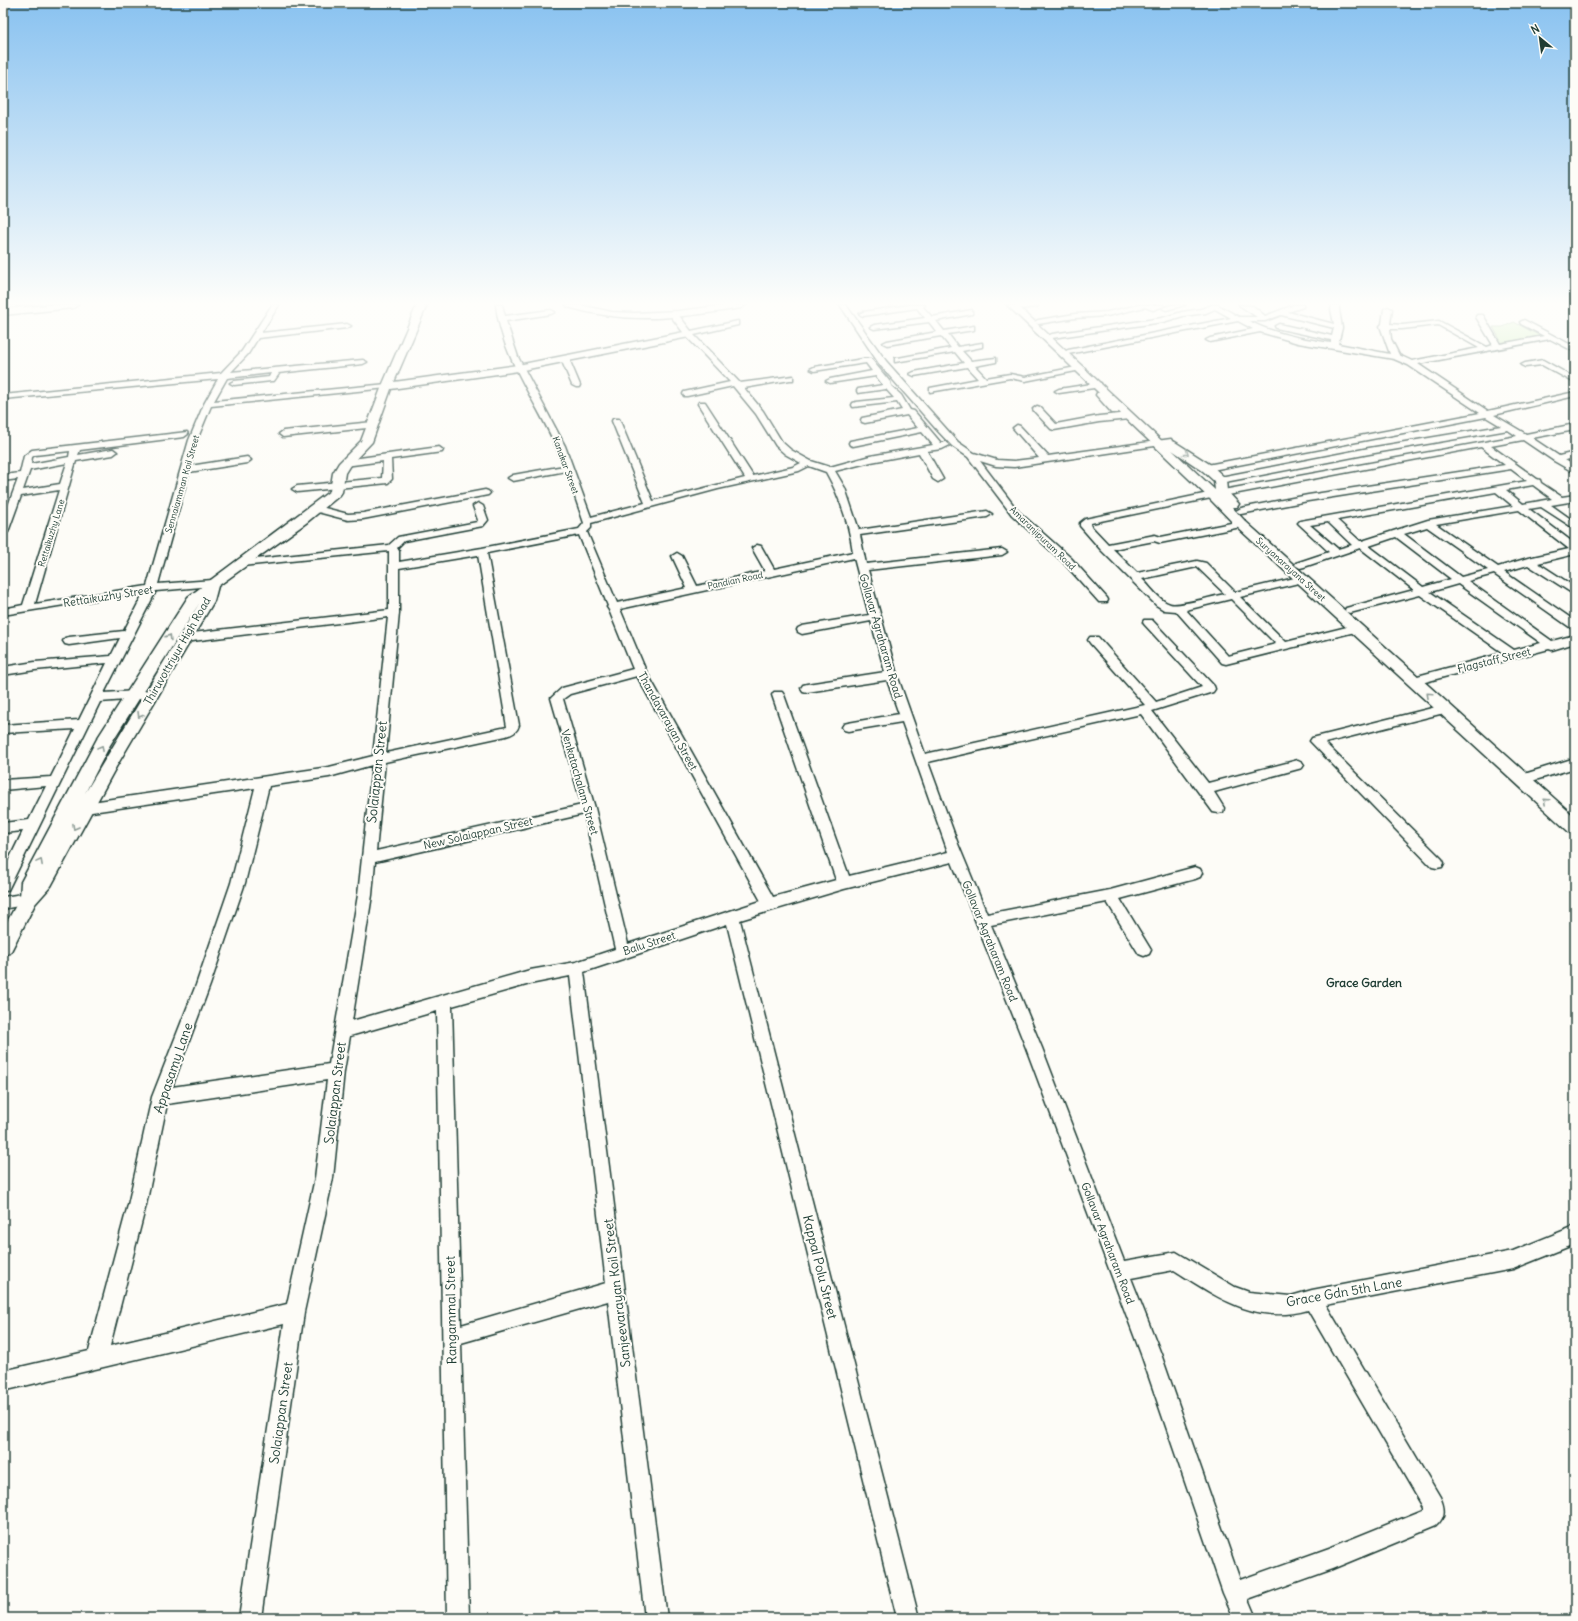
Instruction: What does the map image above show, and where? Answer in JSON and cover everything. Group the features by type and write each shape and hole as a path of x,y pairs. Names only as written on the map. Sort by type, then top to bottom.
{"main road":[{"name":"Thiruvottriyur High Road","path":"3,946 29,899 45,881 85,808 207,601 213,583 317,509 336,492 339,473 345,462 366,442 390,381"},
{"path":"388,386 427,381"},
{"name":"Suryanarayana Street","path":"1093,381 1130,416 1163,442 1207,468 1220,480"},
{"name":"Suryanarayana Street","path":"1098,381 1218,494 1355,629 1444,709 1528,777 1575,812"},
{"path":"1218,494 1221,492 1220,480"},
{"name":"Suryanarayana Street","path":"1241,518 1300,565 1427,677 1528,777 1575,827"},
{"path":"29,899 30,882 103,743 193,600 213,583"}],"street":[{"path":"3,397 167,381"},
{"name":"Sennaiamman Koil Street","path":"3,886 115,659 152,588 184,470 190,433 221,381"},
{"path":"219,385 257,381"},
{"name":"Kanakar Street","path":"525,381 556,436 569,468 585,526"},
{"path":"574,381 576,385"},
{"path":"733,381 760,413 779,444 788,452 808,463 830,470 870,459 955,444"},
{"path":"687,394 736,384 766,381"},
{"path":"884,381 887,384 886,387"},
{"path":"899,381 955,444 971,455 996,463 1014,464 1046,460 1163,442"},
{"path":"933,390 984,381"},
{"path":"1437,381 1575,470"},
{"path":"208,404 388,386"},
{"path":"861,391 886,387 890,388 898,397 897,400"},
{"path":"1059,390 1102,390 1100,395 1116,411"},
{"path":"1207,468 1487,414 1575,394"},
{"path":"856,405 900,400 907,410 906,412"},
{"path":"702,404 750,479"},
{"path":"1037,409 1054,427 1130,416"},
{"path":"866,420 906,412 911,413 939,447"},
{"path":"616,421 650,505"},
{"path":"283,434 372,425"},
{"path":"1419,427 1454,450"},
{"path":"1220,480 1371,450 1509,427"},
{"path":"1303,579 1179,608 1172,608 1162,605 1084,526 1088,521 1218,494 1481,444 1484,445 1525,438 1575,427"},
{"path":"1017,428 1046,460"},
{"path":"853,443 924,429"},
{"path":"3,532 25,471 28,456 32,453 190,433"},
{"path":"1356,439 1371,450"},
{"path":"1484,445 1537,482 1567,499 1575,506"},
{"name":"Rettaikuzhy Lane","path":"28,608 64,486 74,458 76,447"},
{"path":"345,462 439,450"},
{"path":"922,450 938,478"},
{"path":"3,478 25,471 65,462 74,458 113,452"},
{"path":"1289,452 1319,475"},
{"name":"Amaranjipuram Road","path":"971,455 1015,513 1067,560 1104,600"},
{"path":"1557,459 1575,455"},
{"path":"297,490 385,481 387,476 387,457"},
{"path":"184,470 247,460"},
{"path":"394,566 482,550 585,526 650,505 750,479 796,469 808,463"},
{"path":"1105,548 1155,538 1160,540 1308,498 1514,466"},
{"path":"513,478 569,468"},
{"name":"Gollavar Agraharam Road","path":"830,470 840,488 855,533 859,561 891,675 955,856 1034,1048 1151,1354 1234,1593 1245,1618"},
{"path":"1336,553 1303,523 1537,482"},
{"path":"17,494 64,486"},
{"path":"1498,489 1575,550"},
{"path":"317,509 348,517 363,516 485,493"},
{"path":"1300,565 1428,523 1567,499"},
{"path":"1542,503 1575,526"},
{"path":"242,563 392,548 401,539 480,524 483,520 478,506"},
{"path":"855,533 987,514"},
{"path":"1330,518 1359,545 1512,654"},
{"path":"1428,523 1575,626"},
{"name":"Thandavarayan Street","path":"585,526 612,607 640,671 770,904"},
{"path":"1397,533 1460,581 1552,646"},
{"name":"Solaiappan Street","path":"250,1618 295,1312 324,1178 336,1072 364,895 394,613 394,551 392,548"},
{"path":"757,548 770,573"},
{"path":"85,808 329,772 378,758 506,732 512,729 513,725 482,550"},
{"path":"1350,610 1423,592 1528,561 1575,550"},
{"name":"Pandian Road","path":"612,607 770,573 859,561 1002,552"},
{"path":"677,556 693,589"},
{"path":"1528,561 1574,590"},
{"path":"1135,577 1197,564 1202,565 1284,646"},
{"name":"Rettaikuzhy Street","path":"3,612 152,588 213,583"},
{"path":"1179,608 1226,660 1355,629"},
{"path":"184,638 394,613"},
{"path":"802,630 875,617"},
{"path":"921,759 1149,708 1209,689 1192,667 1148,622"},
{"path":"69,641 128,634"},
{"name":"Flagstaff Street","path":"1414,681 1512,654 1552,646 1575,639"},
{"path":"1094,640 1149,708 1218,808"},
{"path":"3,671 35,666 115,659"},
{"name":"Venkatachalam Street","path":"623,952 589,808 557,698 566,691 640,671"},
{"path":"807,688 891,675"},
{"path":"97,698 152,694"},
{"path":"778,695 844,883"},
{"path":"1437,864 1316,741 1444,709"},
{"path":"848,727 906,717"},
{"path":"3,729 83,724"},
{"path":"1528,777 1575,763"},
{"path":"1205,789 1298,765"},
{"path":"3,786 55,781"},
{"name":"Appasamy Lane","path":"97,1358 137,1204 160,1097 203,985 238,883 262,782"},
{"name":"New Solaiappan Street","path":"368,858 589,808"},
{"path":"3,828 34,825"},
{"name":"Balu Street","path":"343,1031 530,977 576,968 770,904 844,883 955,856"},
{"path":"982,921 1110,896 1196,873"},
{"path":"1110,896 1144,950"},
{"path":"3,903 29,899"},
{"name":"Kappal Polu Street","path":"732,917 908,1618"},
{"name":"Sanjeevarayan Koil Street","path":"576,968 656,1618"},
{"name":"Rangammal Street","path":"444,1002 458,1618"},
{"path":"160,1097 336,1072"},
{"name":"Grace Gdn 5th Lane","path":"1118,1271 1176,1261 1230,1294 1249,1301 1291,1304 1513,1260 1575,1235"},
{"path":"451,1337 616,1289"},
{"path":"1234,1593 1365,1546 1429,1519 1434,1514 1433,1504 1312,1299"},
{"path":"3,1381 295,1312"}],"district":[{"name":"Grace Garden","path":"1364,982"}]}
